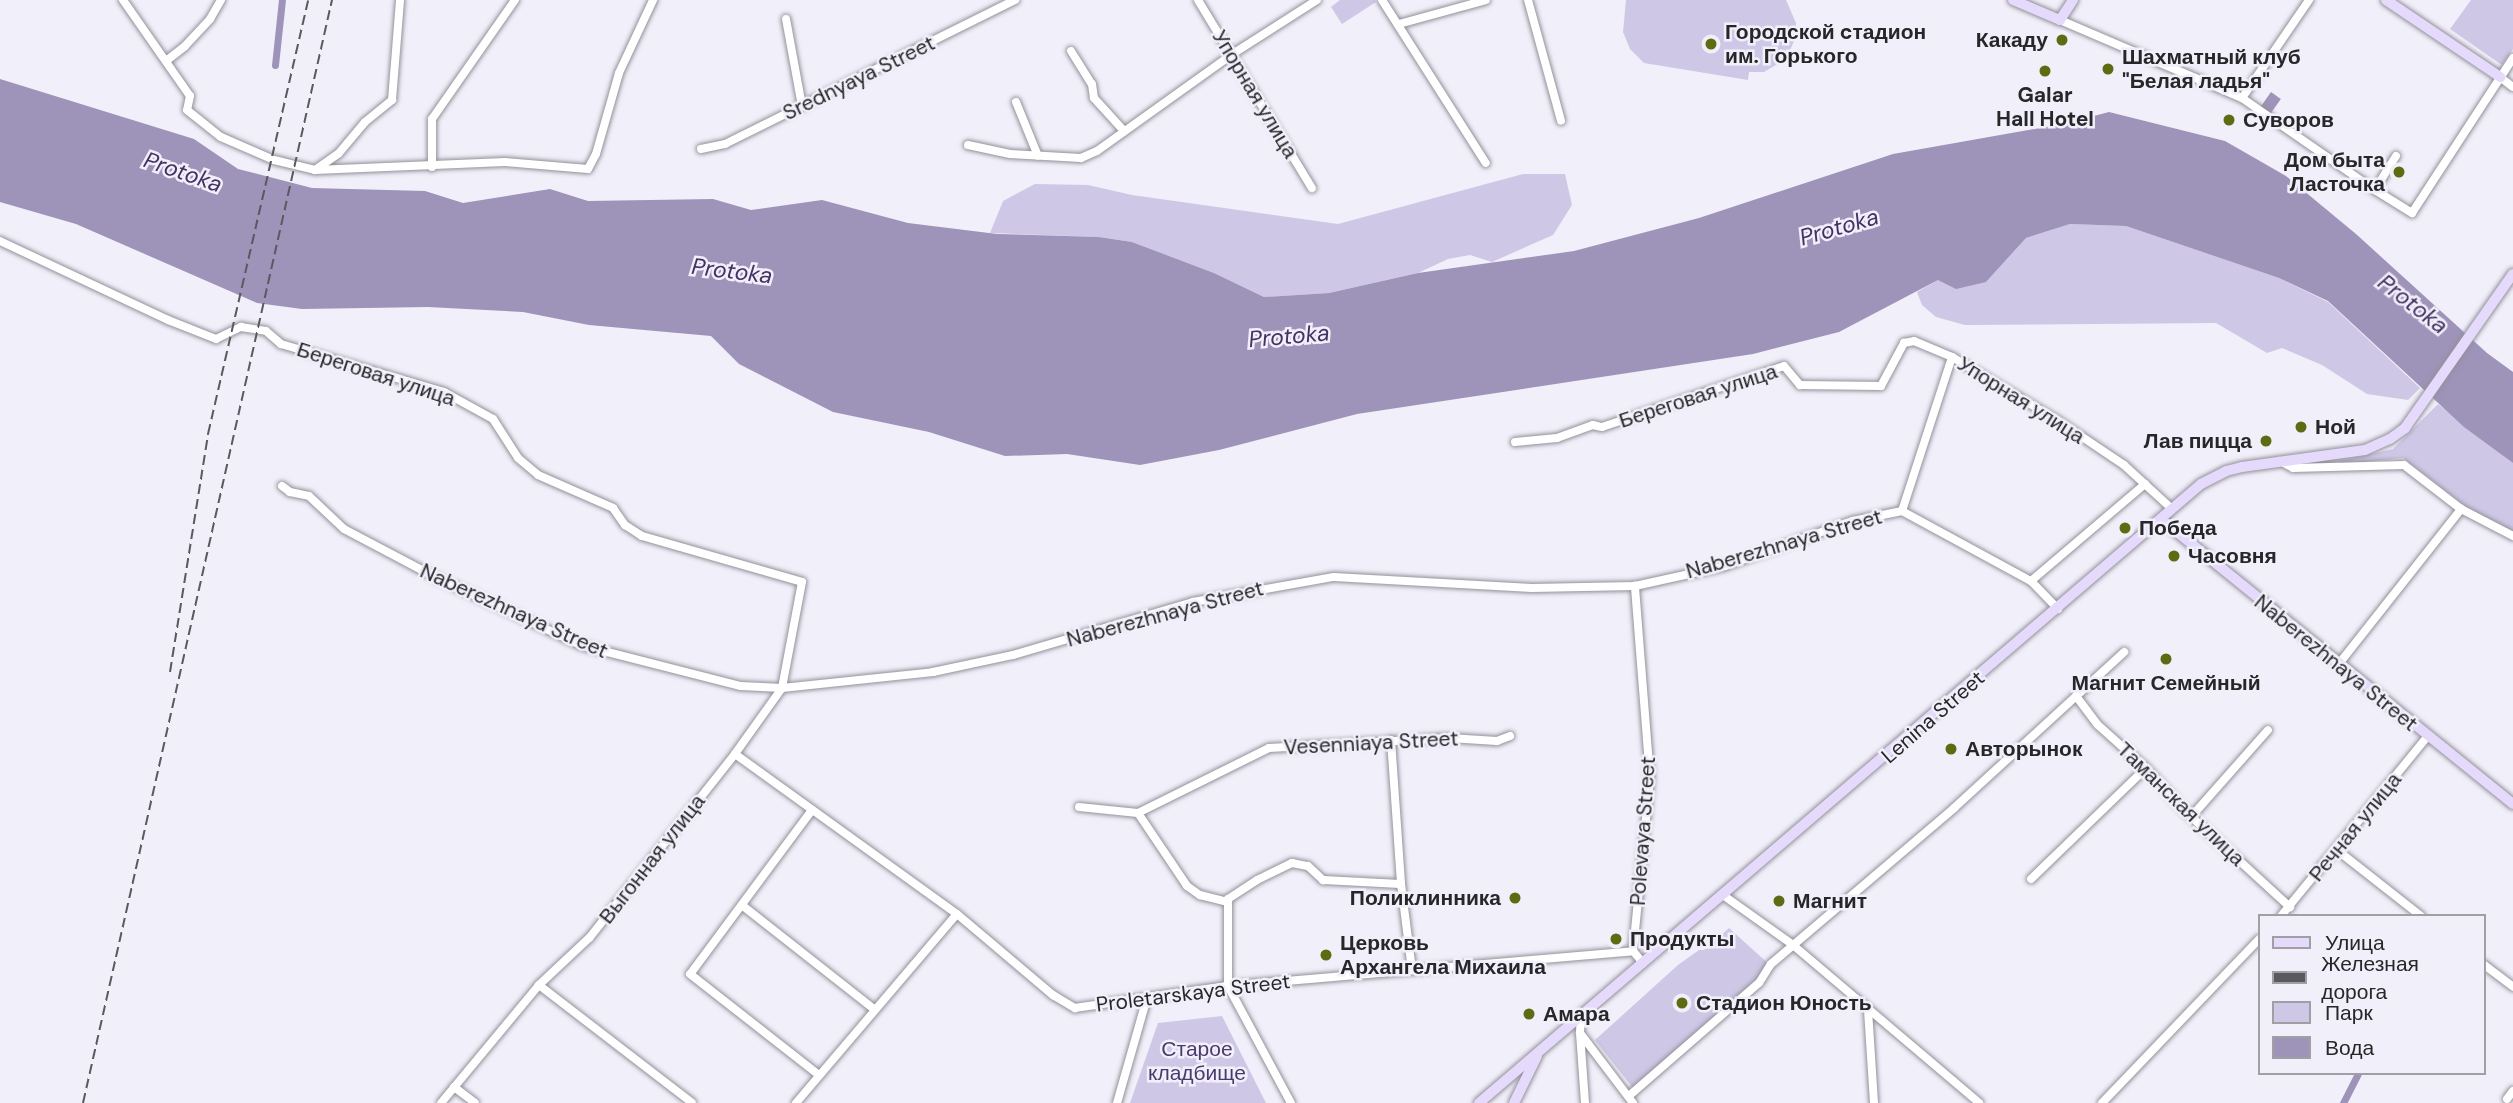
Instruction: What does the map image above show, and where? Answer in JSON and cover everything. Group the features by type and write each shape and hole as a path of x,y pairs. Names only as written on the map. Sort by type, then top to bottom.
{"main road":[{"path":"2013,0 2060,20 2073,0"},
{"path":"2386,0 2500,78"},
{"name":"Lenina Street","path":"1479,1103 1520,1075 1540,1050 2059,609 2172,509 2214,476 2242,467 2352,453 2378,446 2405,428 2422,408 2513,274"},
{"name":"Naberezhnaya Street","path":"2161,519 2513,804"},
{"path":"1514,1103 1520,1075"}],"street":[{"path":"123,0 190,96 187,110 220,137 274,160 315,170 505,162 588,169 596,154 619,73 653,0"},
{"path":"166,61 185,46 210,19 221,0"},
{"path":"315,170 339,153 365,122 392,100 400,0"},
{"path":"432,167 432,119 515,0"},
{"name":"Srednyaya Street","path":"701,149 725,144 1015,0"},
{"name":"Упорная улица","path":"1198,0 1312,187"},
{"path":"968,145 1010,154 1082,158 1231,55 1317,0"},
{"path":"1382,0 1486,163"},
{"path":"1399,24 1486,0"},
{"path":"1528,0 1561,121"},
{"path":"2242,98 2309,0"},
{"path":"786,19 802,106"},
{"path":"2060,20 2242,98 2412,213 2513,58"},
{"path":"1070,51 1092,84 1094,98 1124,131"},
{"path":"2500,78 2513,87"},
{"path":"1016,102 1038,156"},
{"path":"2375,190 2396,156"},
{"name":"Береговая улица","path":"0,241 168,320 216,339 241,327 266,331 281,344 444,391 493,418 518,458 538,475 614,508 625,525 642,537 802,582"},
{"name":"Упорная улица","path":"1875,386 1881,386 1904,343 1914,341 1952,357 2057,420 2124,465 2172,509"},
{"path":"1902,511 1952,357"},
{"name":"Береговая улица","path":"1515,442 1557,438 1593,425 1602,427 1784,366 1800,385 1875,386"},
{"path":"2280,461 2292,468 2404,465 2461,509 2513,536"},
{"path":"2031,582 2145,484"},
{"name":"Naberezhnaya Street","path":"282,486 290,492 309,496 344,529 410,564 580,645 741,686 782,688 933,672 1025,652 1193,602 1334,577 1532,588 1635,586 1725,566 1853,521 1902,511 2031,582 2059,609"},
{"path":"2338,665 2461,509"},
{"name":"Выгонная улица","path":"441,1103 539,985 589,938 735,754 782,688 802,582"},
{"name":"Polevaya Street","path":"1633,951 1650,778 1635,586"},
{"path":"1580,1033 1631,1099 1759,983 1771,964 1954,808 2124,652"},
{"name":"Таманская улица","path":"2076,696 2098,725 2146,768 2192,817 2290,907"},
{"path":"2192,817 2268,730"},
{"name":"Vesenniaya Street","path":"1138,813 1269,748 1449,738 1497,741 1510,736"},
{"name":"Речная улица","path":"2283,914 2427,737"},
{"path":"1391,740 1401,884 1412,970"},
{"name":"Proletarskaya Street","path":"735,754 957,914 1053,995 1075,1008 1228,986 1633,951"},
{"path":"2031,879 2146,768"},
{"path":"1079,807 1138,813 1187,886 1200,895 1228,902"},
{"path":"813,810 690,974 819,1075"},
{"path":"2337,850 2418,914"},
{"path":"1228,902 1257,880 1292,863 1308,866 1322,880 1401,884"},
{"path":"1723,895 1793,945 1979,1103"},
{"path":"1228,902 1228,986 1291,1103"},
{"path":"743,906 875,1010"},
{"path":"796,1103 957,914"},
{"path":"2102,1103 2258,940"},
{"path":"1633,951 1643,963"},
{"path":"2485,966 2513,987"},
{"path":"539,985 692,1103"},
{"path":"1117,1103 1147,998"},
{"path":"1868,1010 1874,1103"},
{"path":"1581,1017 1585,1103"},
{"path":"454,1087 475,1103"}],"green space":[{"path":"1340,0 1376,2 1342,24 1331,7"},
{"name":"Городской cтадион им. Горького","path":"1626,0 1786,0 1796,23 1795,39 1786,59 1764,72 1749,72 1748,80 1644,63 1630,49 1623,32"},
{"path":"2471,0 2513,0 2513,49 2502,65 2450,29"},
{"path":"1523,174 1565,174 1572,205 1553,235 1492,262 1470,255 1448,259 1418,273 1329,293 1264,297 1214,273 1132,242 1099,237 990,233 1003,201 1035,184 1088,185 1132,195 1338,224"},
{"path":"2070,224 2126,226 2279,278 2328,302 2420,388 2408,400 2367,394 2322,365 2282,348 2267,353 2216,323 1965,325 1936,317 1922,305 1917,292 1938,280 1986,282 2026,238"},
{"path":"2438,404 2513,463 2513,534 2464,505 2403,458 2341,464 2339,461 2393,449"},
{"name":"Стадион Юность","path":"1729,928 1771,966 1633,1088 1595,1040 1678,965 1699,950 1704,950"},
{"name":"Старое кладбище","path":"1222,1016 1266,1103 1130,1103 1158,1023"}],"water":[{"name":"Protoka","path":"0,79 194,139 238,169 312,188 425,191 463,203 550,189 588,201 713,199 751,210 822,200 908,223 997,234 1099,237 1132,242 1214,273 1264,297 1329,293 1418,273 1574,251 1699,218 1893,154 2063,124 2109,112 2225,141 2286,176 2356,234 2487,353 2513,372 2513,463 2464,427 2328,301 2279,278 2126,226 2070,224 2026,238 1986,282 1956,289 1938,280 1839,332 1753,354 1357,414 1219,450 1140,465 1067,454 1005,456 929,432 833,412 739,364 711,336 589,325 523,312 428,307 302,309 257,303 76,224 0,202"},
{"path":"2271,92 2281,99 2270,114 2260,108"}],"waterway":[{"path":"275,65 282,0"},
{"path":"2343,1103 2357,1075"}],"railway":[{"path":"170,672 208,434 308,0"},
{"path":"83,1103 332,0"}],"place":[{"name":"Какаду","path":"2062,40"},
{"name":"Городской cтадион им. Горького","path":"1711,44"},
{"name":"Шахматный клуб \"Белая ладья\"","path":"2108,69"},
{"name":"Galar Hall Hotel","path":"2045,71"},
{"name":"Суворов","path":"2229,120"},
{"name":"Дом быта Ласточка","path":"2399,172"},
{"name":"Ной","path":"2301,427"},
{"name":"Лав пицца","path":"2266,441"},
{"name":"Победа","path":"2125,528"},
{"name":"Часовня","path":"2174,556"},
{"name":"Магнит Семейный","path":"2166,659"},
{"name":"Авторынок","path":"1951,749"},
{"name":"Поликлинника","path":"1515,898"},
{"name":"Магнит","path":"1779,901"},
{"name":"Продукты","path":"1616,939"},
{"name":"Церковь Архангела Михаила","path":"1326,955"},
{"name":"Стадион Юность","path":"1682,1003"},
{"name":"Амара","path":"1529,1014"}]}
